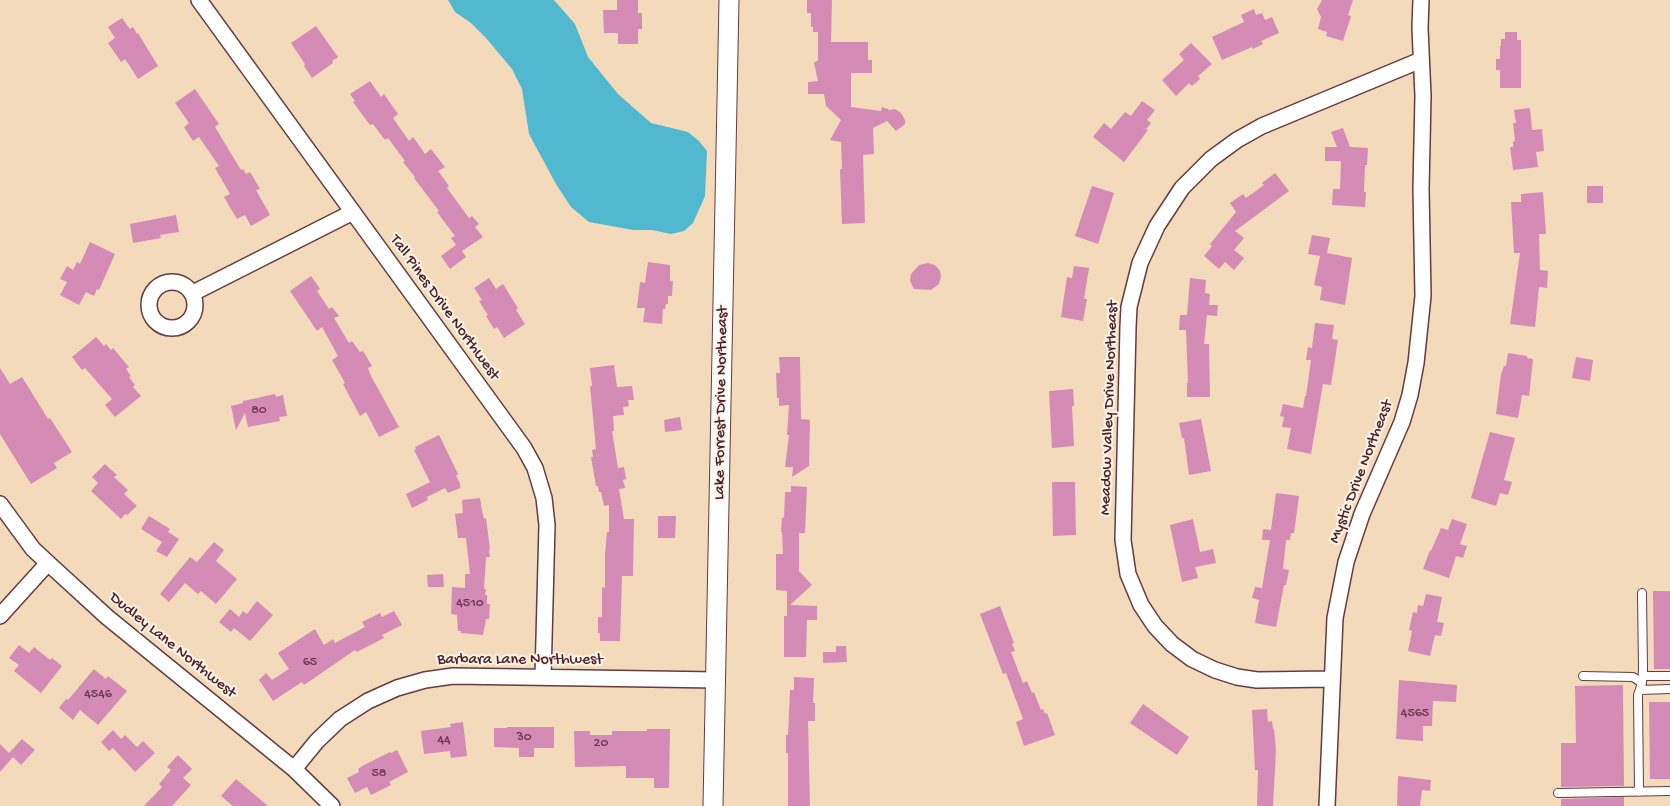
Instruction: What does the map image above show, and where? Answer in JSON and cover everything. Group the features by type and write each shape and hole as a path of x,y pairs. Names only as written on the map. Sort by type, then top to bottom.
{"street":[{"name":"Tall Pines Drive Northwest","path":"200,0 524,448 535,468 544,498 547,525 543,677"},
{"name":"Lake Forrest Drive Northeast","path":"713,806 729,0"},
{"name":"Mystic Drive Northeast","path":"1327,806 1335,618 1346,562 1362,514 1402,422 1416,363 1422,296 1421,189 1423,96 1420,0"},
{"name":"Meadow Valley Drive Northeast","path":"1331,680 1257,680 1237,677 1215,670 1192,659 1172,644 1155,626 1141,605 1128,574 1123,540 1130,307 1140,263 1157,226 1182,188 1211,159 1237,140 1262,126 1421,60"},
{"path":"192,293 353,212"},
{"name":"Dudley Lane Northwest","path":"0,504 33,548 48,563 107,616 294,769 332,806"},
{"path":"0,616 48,563"},
{"name":"Barbara Lane Northwest","path":"294,769 317,741 340,719 368,701 397,688 425,680 453,676 717,680"}],"lane":[{"path":"1639,792 1638,695 1642,683 1642,593"},
{"path":"1582,676 1633,677 1642,683 1670,689"},
{"path":"1642,683 1670,676"},
{"path":"1558,793 1670,792"}],"water":[{"path":"448,0 554,0 575,24 588,57 618,94 651,123 688,132 707,151 705,196 693,223 684,231 671,234 652,230 633,230 589,222 571,207 556,184 529,134 522,89 512,69 471,23 455,12"}],"building":[{"path":"617,0 638,0 638,13 642,13 642,29 638,29 638,44 618,44 618,33 604,33 603,10 617,10"},
{"path":"807,0 832,0 831,42 868,42 868,60 872,60 872,73 851,73 851,107 881,111 882,107 890,110 895,109 901,113 905,120 905,124 896,131 887,121 873,128 874,154 863,155 865,223 842,224 841,142 830,140 841,120 826,106 824,94 808,94 808,82 818,81 814,63 818,60 818,32 813,32 813,27 811,27 811,13 807,13"},
{"path":"1322,0 1353,0 1348,15 1351,16 1343,41 1326,36 1327,32 1318,29 1321,17 1317,9"},
{"path":"1254,9 1256,15 1262,13 1265,20 1272,17 1279,33 1261,41 1263,44 1253,49 1252,47 1222,60 1212,37 1244,22 1241,15"},
{"path":"122,18 130,29 133,27 138,33 158,66 138,79 125,59 121,62 108,43 115,38 108,27"},
{"path":"316,26 338,57 332,61 333,63 312,78 291,43"},
{"path":"1505,32 1517,32 1517,40 1521,40 1521,88 1500,88 1500,70 1496,70 1496,59 1500,59 1501,39 1505,39"},
{"path":"1191,43 1212,64 1198,76 1200,79 1192,86 1189,83 1176,96 1162,80 1184,60 1179,54"},
{"path":"370,81 381,97 384,94 398,114 393,118 409,141 413,137 425,154 431,149 445,167 438,171 449,186 447,188 469,218 472,216 479,224 475,227 483,237 462,251 466,257 450,269 441,256 456,245 451,238 455,236 388,138 385,140 373,124 370,125 353,102 355,101 350,94"},
{"path":"195,89 219,124 215,127 241,170 243,169 246,174 250,172 260,189 256,190 270,215 251,226 245,215 237,219 224,197 230,194 215,168 219,166 199,137 193,141 184,127 189,123 175,103"},
{"path":"1142,101 1155,110 1147,120 1151,123 1146,129 1148,130 1124,162 1093,137 1104,123 1111,129 1125,112 1131,116"},
{"path":"1530,108 1532,130 1542,129 1544,151 1536,152 1538,167 1513,170 1510,147 1513,147 1513,142 1515,141 1513,123 1516,123 1514,110"},
{"path":"1343,128 1350,147 1368,148 1367,165 1365,165 1365,207 1332,205 1333,189 1340,189 1341,161 1325,161 1325,147 1337,147 1331,132"},
{"path":"1275,173 1289,191 1235,231 1244,238 1234,250 1244,258 1234,270 1225,262 1219,269 1204,256 1212,246 1210,244 1236,212 1230,203 1243,194 1246,198 1264,185 1262,183"},
{"path":"1092,186 1114,193 1098,244 1075,236"},
{"path":"1587,186 1603,186 1603,203 1587,203"},
{"path":"1543,192 1546,234 1539,234 1540,270 1548,271 1547,288 1539,287 1535,327 1510,324 1520,253 1514,253 1511,202 1521,202 1521,194"},
{"path":"176,215 179,232 160,235 161,238 133,243 130,224"},
{"path":"1312,235 1330,238 1327,253 1352,258 1345,305 1320,300 1322,287 1314,285 1320,256 1308,254"},
{"path":"90,242 115,254 99,290 97,289 94,296 86,292 79,305 60,295 67,282 60,279 67,266 73,270 77,262 80,264"},
{"path":"648,262 670,265 670,281 673,281 672,296 668,296 668,304 663,309 662,324 643,322 645,308 637,308 640,282 645,283"},
{"path":"928,263 935,265 940,271 939,284 931,290 914,289 910,281 911,274 919,265"},
{"path":"1074,266 1089,268 1083,321 1061,317 1067,277 1072,278"},
{"path":"311,276 320,289 317,291 329,309 332,307 339,316 334,318 349,343 352,341 360,352 363,351 372,366 368,368 370,374 399,427 379,437 366,412 360,416 343,384 345,383 332,360 338,356 322,327 317,331 290,291"},
{"path":"489,278 496,289 503,284 518,308 516,310 525,324 504,338 497,327 494,329 486,316 488,315 479,301 482,300 474,288"},
{"path":"1190,278 1206,280 1205,293 1210,294 1209,305 1218,305 1217,316 1207,315 1204,344 1209,344 1210,397 1187,397 1186,330 1179,330 1180,315 1187,315"},
{"path":"1315,323 1334,325 1332,339 1338,340 1331,385 1323,384 1311,454 1287,449 1291,428 1282,427 1284,417 1280,416 1283,404 1303,408 1311,360 1306,360 1308,347 1312,348"},
{"path":"96,337 104,346 106,344 111,350 113,348 129,367 126,369 135,385 133,387 141,396 115,417 105,405 112,399 85,368 82,370 72,357"},
{"path":"1508,353 1527,356 1527,358 1533,359 1529,396 1522,395 1518,418 1496,414 1501,374 1504,366 1506,366"},
{"path":"779,357 800,357 801,419 810,420 809,466 792,477 793,467 785,467 789,435 787,435 789,405 779,406 779,398 777,398 776,373 780,373"},
{"path":"1576,357 1593,360 1590,381 1572,378"},
{"path":"614,365 617,387 632,386 634,400 628,400 629,406 623,407 624,415 613,416 614,431 612,431 618,468 624,467 626,479 623,480 625,488 619,489 624,519 634,519 633,576 622,576 620,641 600,641 598,617 602,617 602,587 605,588 605,554 607,532 609,532 609,505 604,506 601,492 599,492 598,486 596,486 591,457 593,457 592,450 596,449 590,368"},
{"path":"0,368 10,384 22,377 48,419 50,418 72,452 54,463 57,468 31,484 0,434"},
{"path":"1073,389 1074,446 1052,448 1049,391"},
{"path":"275,394 276,397 283,395 287,416 279,417 280,421 248,427 245,413 236,430 231,406 243,403 243,401"},
{"path":"680,417 682,430 665,432 664,420"},
{"path":"1201,419 1211,471 1189,475 1184,438 1182,438 1179,423"},
{"path":"1490,432 1515,438 1504,480 1512,482 1508,495 1500,493 1496,506 1471,498"},
{"path":"439,435 458,474 456,476 460,483 460,488 448,493 445,488 427,497 428,500 412,508 406,494 430,482 414,450 416,449 415,447"},
{"path":"105,464 117,475 114,477 128,490 124,494 137,506 121,519 91,491 98,483 92,477"},
{"path":"1052,482 1075,482 1076,535 1053,536"},
{"path":"791,486 807,487 805,533 799,533 799,571 812,585 790,605 817,606 817,620 807,620 806,657 784,657 784,616 787,616 787,591 776,590 776,554 783,554 782,517 784,518 785,492 791,492"},
{"path":"1276,493 1299,496 1294,533 1291,533 1290,540 1286,540 1283,569 1289,570 1286,585 1284,585 1276,627 1255,623 1259,600 1252,598 1255,587 1262,588 1270,540 1262,540 1263,529 1271,530"},
{"path":"480,498 484,519 486,518 490,549 490,557 486,557 484,589 486,589 487,604 490,604 489,619 486,619 483,635 461,633 461,631 458,631 457,615 451,614 452,587 465,588 465,574 470,574 466,538 458,538 455,514 463,513 462,500"},
{"path":"149,516 170,529 168,532 179,539 167,557 156,551 162,542 141,529"},
{"path":"658,516 676,516 675,538 658,538"},
{"path":"1193,519 1200,552 1213,549 1216,563 1195,567 1198,578 1182,582 1170,525"},
{"path":"1452,519 1467,524 1460,544 1467,546 1463,558 1456,556 1449,578 1423,569 1441,528 1448,530"},
{"path":"214,542 224,550 216,561 237,579 216,604 201,591 198,594 185,583 169,602 160,594 190,557 197,562"},
{"path":"443,574 444,587 428,587 427,575"},
{"path":"1653,591 1670,591 1670,669 1654,669"},
{"path":"1426,594 1442,597 1437,622 1444,623 1441,636 1435,635 1430,656 1408,651 1412,631 1409,630 1413,612 1417,613 1418,605 1423,606"},
{"path":"257,601 273,615 250,641 234,628 231,632 219,622 230,609 239,617 243,611 247,614"},
{"path":"1000,606 1014,643 1012,644 1015,651 1011,652 1023,683 1027,681 1032,693 1034,692 1041,710 1043,709 1045,714 1047,713 1055,735 1024,746 1016,722 1023,719 1006,673 1003,674 980,614"},
{"path":"394,611 402,625 382,635 384,638 357,652 355,650 304,685 302,682 273,701 259,680 266,673 272,680 289,669 278,653 315,629 324,645 333,639 335,643 365,627 362,622 380,613 382,617"},
{"path":"19,645 29,653 34,647 50,660 52,658 62,666 41,693 14,671 19,665 9,658"},
{"path":"836,646 846,646 847,662 823,663 823,652 836,652"},
{"path":"94,669 106,679 108,676 127,691 98,725 80,710 73,720 59,708"},
{"path":"794,677 814,678 813,703 815,703 815,721 808,721 810,806 788,806 786,735 788,735 790,690 794,690"},
{"path":"1399,680 1457,685 1456,702 1433,701 1432,726 1423,726 1423,741 1396,739"},
{"path":"1623,685 1624,786 1561,787 1561,743 1576,743 1575,686"},
{"path":"1649,702 1670,702 1670,779 1650,779"},
{"path":"1143,704 1189,737 1177,755 1130,723"},
{"path":"1267,709 1268,722 1272,721 1274,729 1276,750 1273,806 1257,806 1258,770 1255,770 1252,710"},
{"path":"463,722 467,756 451,758 450,751 424,754 421,731 451,727 450,724"},
{"path":"554,727 554,748 534,748 534,757 519,757 519,748 494,747 494,728"},
{"path":"647,729 670,729 669,788 654,788 654,778 626,778 626,766 575,767 574,731 590,731 590,735 612,735 612,731 647,731"},
{"path":"113,730 121,739 125,735 137,747 143,741 155,753 135,772 113,748 109,751 101,742"},
{"path":"22,739 35,750 21,765 13,757 0,772 0,744 9,753"},
{"path":"397,750 408,772 389,782 391,785 371,795 367,787 355,793 347,778 359,772 358,769 364,765"},
{"path":"178,755 192,769 183,778 191,785 172,806 144,806 162,787 159,784 171,770 167,767"},
{"path":"1398,776 1431,780 1430,791 1422,790 1420,806 1397,806"},
{"path":"236,779 268,806 233,806 221,796"},
{"path":"1624,797 1624,806 1561,806 1561,799"}]}
